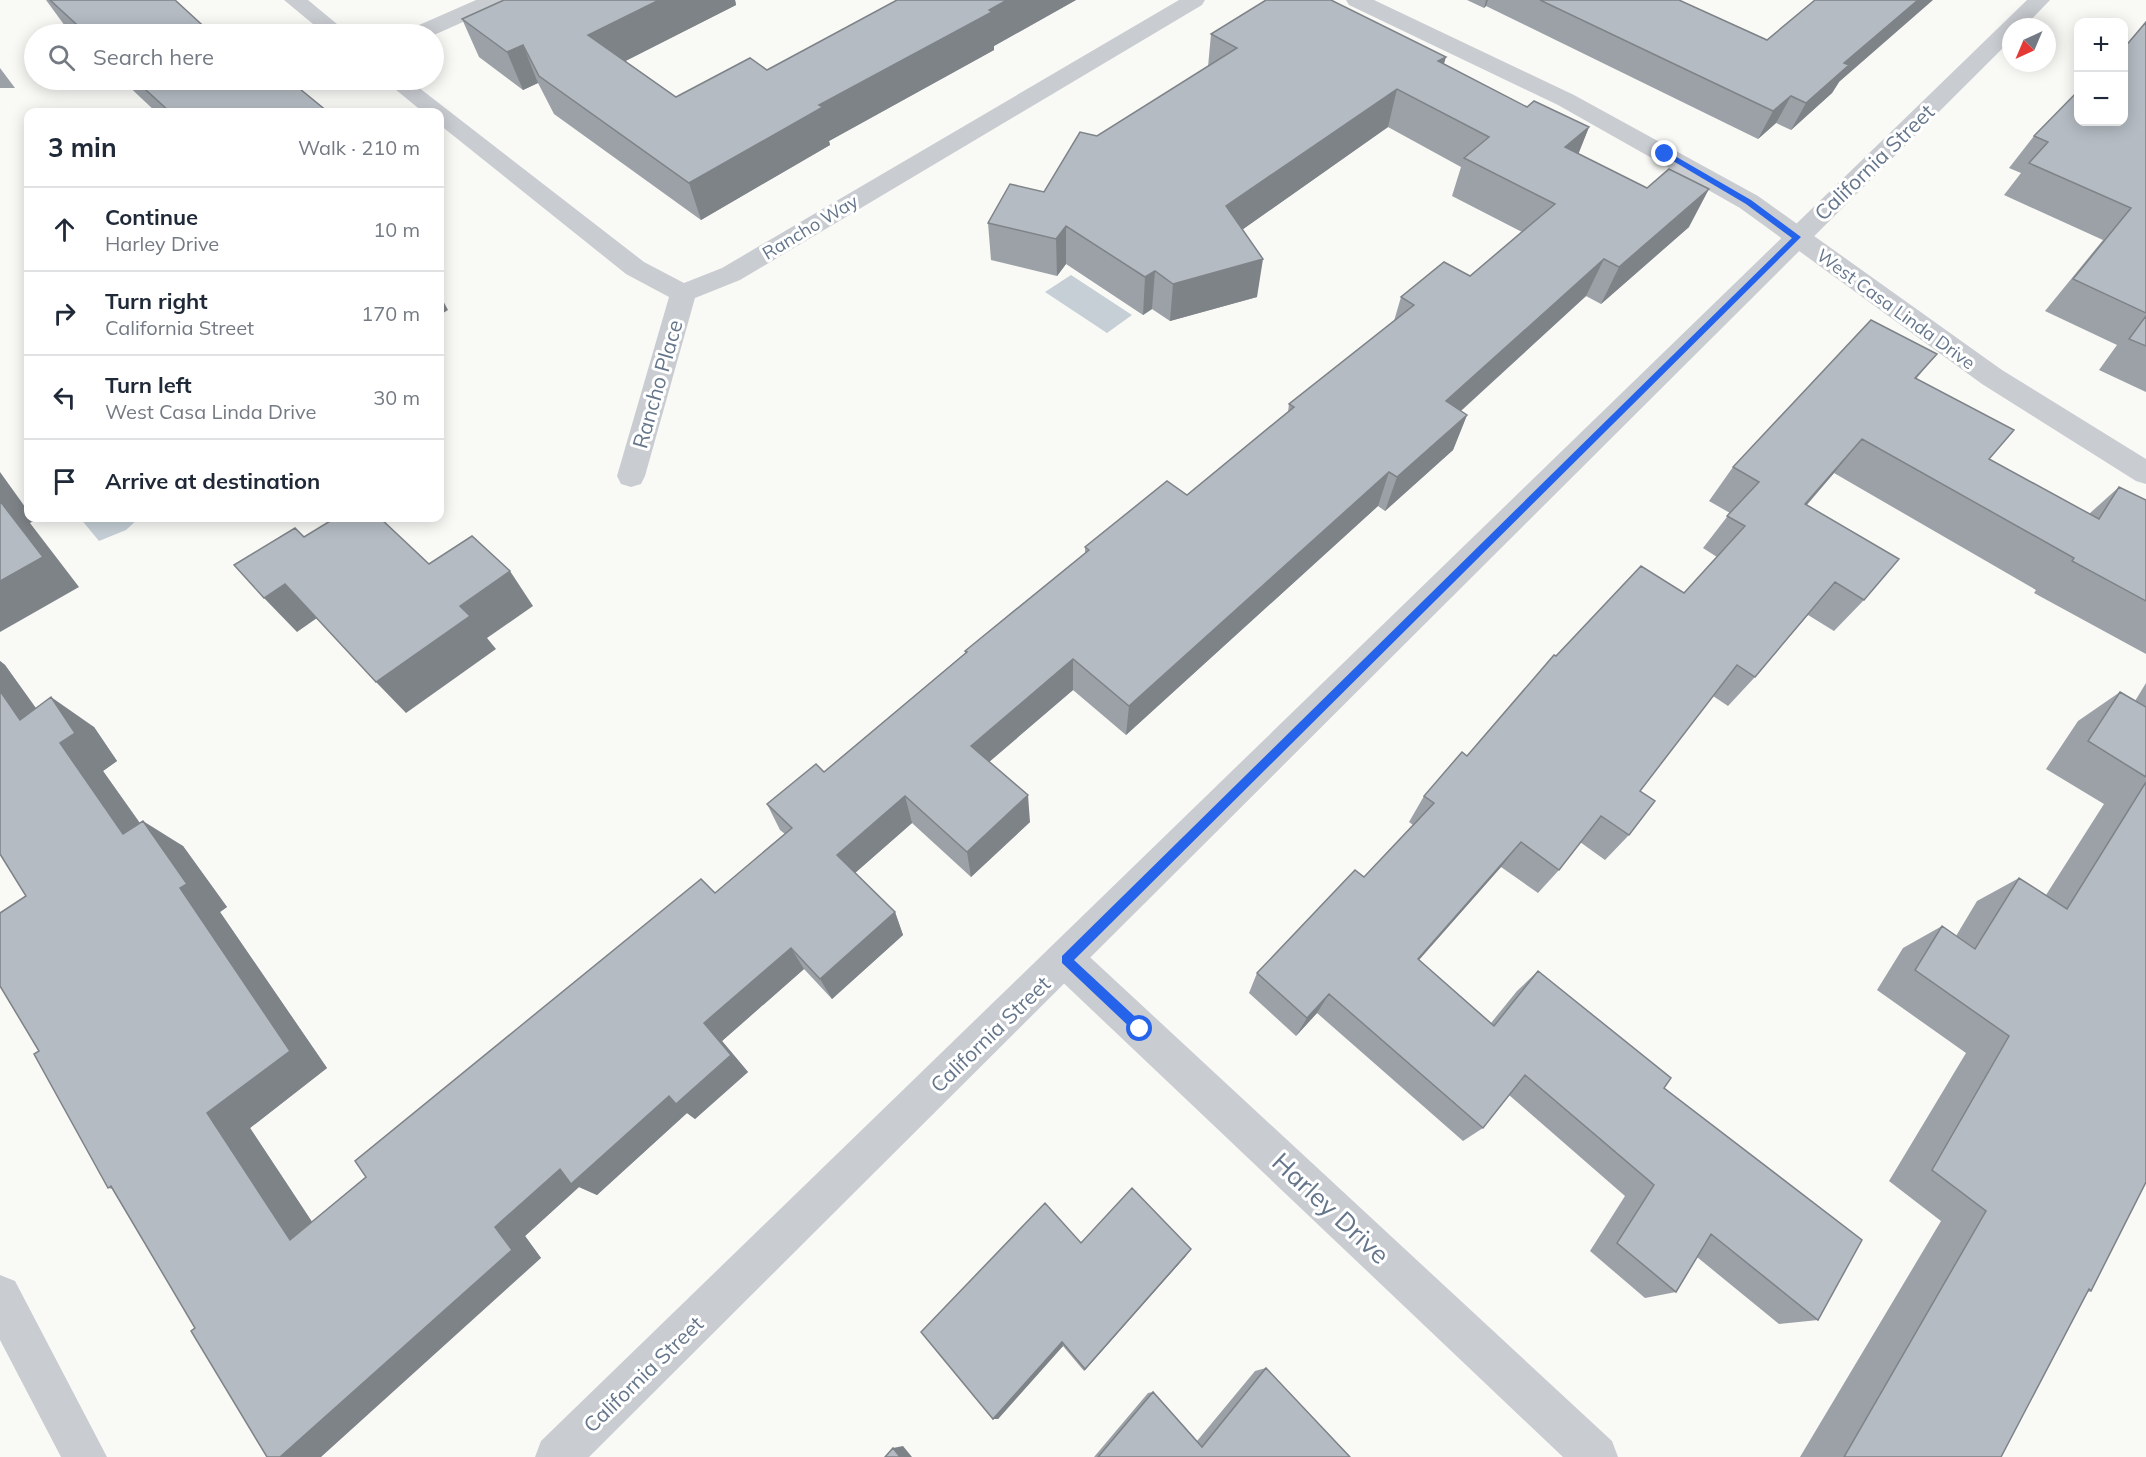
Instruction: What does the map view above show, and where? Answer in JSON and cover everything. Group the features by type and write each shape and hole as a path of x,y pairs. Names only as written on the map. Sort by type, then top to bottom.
{"street":[{"path":"295,0 325,24"},
{"path":"440,24 493,0"},
{"name":"Rancho Way","path":"683,292 731,274 1194,0"},
{"name":"West Casa Linda Drive","path":"1357,0 1566,100 1749,202 1992,377 2146,473"},
{"name":"California Street","path":"2020,18 2039,0"},
{"name":"California Street","path":"557,1457 1066,960 2002,36"},
{"path":"408,90 431,108"},
{"path":"444,118 635,268 683,292"},
{"name":"Rancho Place","path":"631,476 683,292"},
{"name":"Harley Drive","path":"1066,960 1596,1457"},
{"path":"0,1296 85,1457"}],"shaded area":[{"path":"1071,275 1132,315 1107,333 1045,292"},
{"path":"83,522 135,522 126,530 99,541"}],"building":[{"path":"50,0 175,0 201,24 76,24"},
{"path":"504,0 659,0 588,35 676,97 750,58 767,70 897,0 1007,0 989,10 992,12 819,105 823,107 689,183 539,76 523,45 507,52 462,19"},
{"path":"1266,0 1331,0 1446,57 1438,61 1527,107 1534,101 1589,127 1565,147 1647,188 1669,169 1709,189 1619,267 1604,259 1446,401 1467,415 1397,477 1389,472 1129,706 1073,659 971,746 1028,795 967,852 905,796 837,855 895,912 820,979 791,948 704,1023 731,1055 676,1104 669,1096 571,1184 560,1169 495,1227 512,1250 280,1457 267,1457 191,1331 195,1328 111,1186 108,1188 34,1054 39,1051 0,986 0,913 26,896 0,854 0,691 20,720 51,697 75,733 60,743 123,834 143,821 187,884 180,888 290,1051 207,1113 290,1240 366,1177 355,1161 701,879 715,893 792,828 767,804 816,764 824,772 967,652 965,651 1089,550 1085,547 1167,481 1187,495 1294,407 1289,404 1414,305 1401,297 1444,262 1470,276 1555,204 1464,158 1489,137 1397,89 1226,206 1263,259 1173,284 1155,271 1145,277 1066,226 1056,239 988,223 1010,184 1044,192 1080,132 1097,136 1237,48 1211,34"},
{"path":"1540,0 1679,0 1767,40 1815,0 1918,0 1844,63 1849,65 1806,103 1791,96 1773,111"},
{"path":"2146,22 2146,313 2073,279 2131,208 2029,163 2048,142 2034,136 2074,95 2074,126 2128,126 2128,43"},
{"path":"146,90 301,90 323,108 166,108"},
{"path":"2146,316 2146,346 2129,339"},
{"path":"1871,320 1937,354 1915,378 2014,430 1989,459 2099,519 2119,487 2146,500 2146,601 2072,561 2074,558 1862,439 1805,504 1899,559 1864,600 1835,582 1755,677 1737,665 1640,791 1655,801 1629,835 1601,816 1559,870 1521,842 1418,959 1494,1026 1538,971 1671,1078 1664,1088 1862,1240 1818,1320 1711,1234 1676,1292 1617,1243 1654,1185 1525,1075 1483,1128 1329,994 1307,1018 1257,973 1355,870 1364,877 1434,803 1424,796 1462,752 1467,756 1554,655 1556,656 1641,566 1684,593 1745,526 1727,516 1759,482 1733,467"},
{"path":"0,501 43,557 0,581"},
{"path":"328,522 384,522 429,564 472,536 510,571 460,606 470,616 376,682 285,584 264,598 234,565 295,528 304,537"},
{"path":"2120,692 2146,707 2146,777 2088,741"},
{"path":"2146,782 2146,1182 2091,1291 2089,1289 2001,1457 1844,1457 1986,1211 1932,1170 2009,1036 1915,970 1942,926 1975,949 2019,878 2067,909"},
{"path":"1132,1188 1191,1249 1085,1369 1062,1342 993,1419 921,1332 1045,1203 1081,1243"},
{"path":"1266,1368 1350,1457 1098,1457 1153,1392 1202,1447"},
{"path":"893,1448 900,1457 885,1457"}],"route":[{"path":"1140,1029 1066,960 1797,237 1749,202 1665,154"}]}
